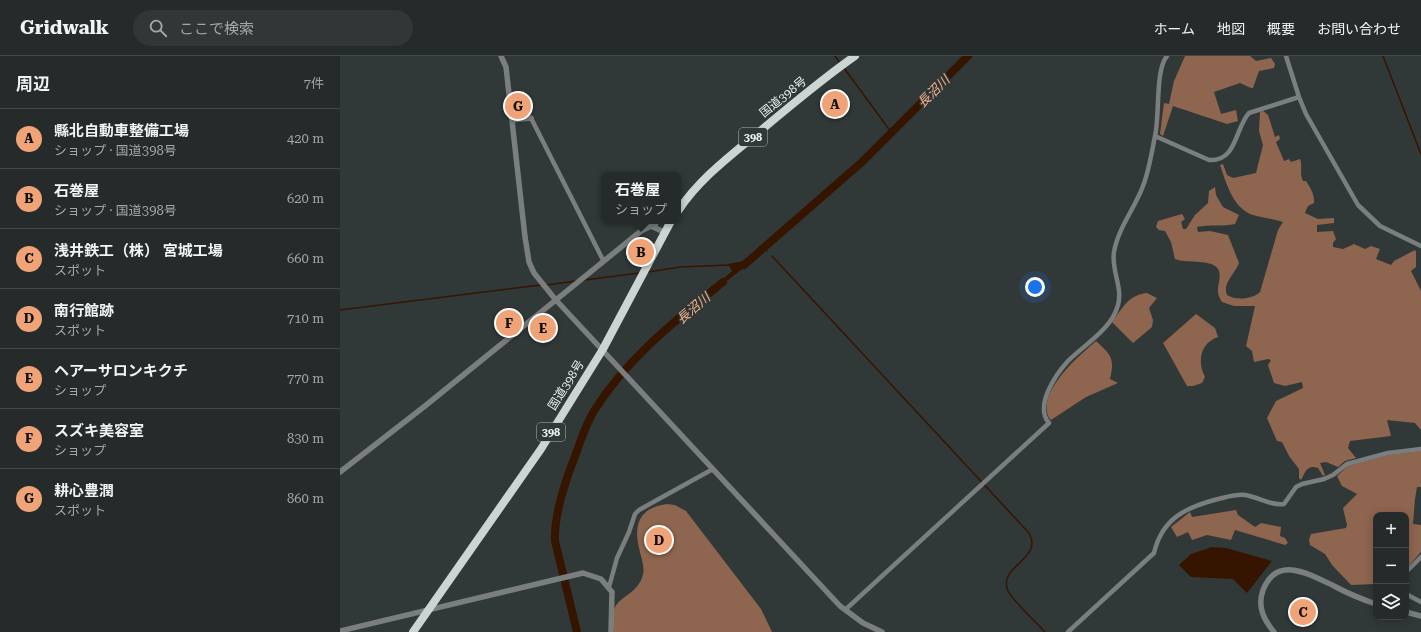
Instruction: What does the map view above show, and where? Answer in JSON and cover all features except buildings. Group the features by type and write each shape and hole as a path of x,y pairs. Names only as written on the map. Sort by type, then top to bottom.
{"highway":[{"name":"国道398号","path":"681,207 694,190 727,158 855,56"},
{"name":"国道398号","path":"413,632 541,448 603,349 669,224"}],"street":[{"path":"501,56 506,67 528,255 534,273 555,299 845,610 869,629 882,632"},
{"path":"1159,56 1163,60"},
{"path":"845,610 1048,423 1044,414 1044,404 1056,379 1068,361 1107,325 1118,307 1120,296 1113,260 1114,249 1126,219 1143,187 1155,136 1158,116 1160,74 1163,60 1167,56"},
{"path":"1286,56 1299,97 1316,132 1358,205 1380,226 1421,246"},
{"path":"1155,136 1209,160 1215,160 1221,158 1235,144 1244,119 1249,113 1299,97"},
{"path":"512,120 531,118 603,260"},
{"path":"340,472 431,401 603,260 646,227 656,224 664,232"},
{"path":"1068,632 1154,553 1157,541 1166,526 1173,519 1189,509 1237,494 1284,504 1296,487 1333,475 1347,464 1388,453 1421,449"},
{"path":"609,587 617,558 629,532 635,514 639,510 713,469"},
{"path":"1409,569 1421,557"},
{"path":"1274,632 1261,611 1261,596 1266,583 1272,577 1285,570 1302,571 1373,603"},
{"path":"340,631 558,577 589,574 601,579 612,592 611,632"},
{"path":"1409,596 1421,602"},
{"path":"1409,613 1421,616"}],"shaded area":[{"path":"1185,56 1250,56 1256,61 1271,58 1275,64 1274,68 1259,71 1253,88 1240,83 1214,92 1221,114 1236,110 1238,121 1227,124 1173,106 1163,136 1160,134 1164,103 1169,104 1174,81"},
{"path":"1263,111 1268,115 1275,137 1279,135 1280,139 1276,142 1284,161 1289,159 1291,162 1300,159 1303,181 1306,181 1309,186 1314,200 1314,203 1308,206 1305,213 1318,219 1334,218 1334,223 1317,225 1317,232 1333,231 1336,239 1333,243 1333,247 1343,249 1354,244 1365,249 1371,246 1380,249 1376,259 1391,265 1394,261 1415,250 1416,267 1411,271 1421,291 1421,430 1415,423 1387,420 1391,436 1350,441 1348,448 1356,458 1345,461 1338,467 1326,462 1320,463 1325,475 1323,476 1318,468 1311,467 1306,470 1301,480 1299,478 1299,469 1289,456 1282,442 1277,441 1267,418 1276,401 1303,388 1302,382 1285,386 1274,383 1268,365 1271,360 1268,359 1254,362 1252,351 1246,346 1255,306 1234,306 1222,302 1218,293 1220,275 1216,267 1212,264 1175,259 1171,242 1165,231 1159,230 1156,227 1158,221 1182,214 1185,219 1181,222 1183,229 1186,229 1195,215 1208,203 1209,191 1215,187 1216,195 1223,207 1239,215 1235,224 1197,227 1198,232 1210,231 1228,235 1239,263 1226,286 1227,295 1240,299 1249,298 1260,292 1278,230 1283,222 1253,215 1240,207 1231,194 1220,165 1223,164 1227,175 1233,178 1256,173 1263,145 1259,131 1260,112"},
{"path":"751,256 754,260 715,290 713,288 732,271 728,264 743,261"},
{"path":"1147,293 1157,298 1149,308 1153,320 1152,327 1133,343 1112,322 1130,299 1140,294"},
{"path":"1196,314 1215,328 1218,337 1212,340 1204,348 1201,365 1205,377 1202,383 1187,386 1163,343"},
{"path":"1096,341 1105,350 1112,361 1110,379 1118,383 1086,397 1051,420 1049,418 1047,408 1048,397 1054,386 1070,365"},
{"path":"1421,451 1421,487 1417,487 1413,524 1421,525 1421,552 1409,566 1409,512 1373,512 1373,584 1351,585 1332,565 1325,554 1310,545 1309,540 1311,534 1346,528 1347,525 1343,508 1357,494 1342,486 1337,476 1348,466 1389,455"},
{"path":"667,504 675,505 686,511 761,609 772,632 614,632 612,620 614,611 621,600 638,586 644,570 637,539 638,524 645,513 658,506"},
{"path":"1236,510 1238,515 1255,527 1261,523 1281,527 1280,536 1285,538 1288,543 1285,545 1235,530 1231,540 1207,535 1192,540 1188,532 1177,537 1171,527 1190,512 1192,517"},
{"path":"1212,547 1226,548 1272,561 1247,593 1233,579 1191,577 1179,565 1191,554"}],"waterway":[{"path":"835,56 840,63"},
{"name":"長沼川","path":"744,265 862,162 968,56"},
{"path":"1383,56 1421,154"},
{"path":"844,68 891,132"},
{"name":"長沼川","path":"764,248 767,251"},
{"path":"772,256 1029,533 1032,542 1030,550 1009,575 1006,582 1011,596 1045,632"},
{"path":"648,272 680,267 729,265"},
{"path":"584,280 640,273"},
{"path":"546,285 576,281"},
{"name":"長沼川","path":"577,632 555,541 555,531 562,492 584,430 590,417 607,392 636,357 670,326 723,282"},
{"path":"340,310 541,285"}],"place":[{"name":"縣北自動車整備工場","path":"835,104"},
{"name":"耕心豊潤","path":"518,106"},
{"name":"石巻屋","path":"641,252"},
{"name":"スズキ美容室","path":"509,323"},
{"name":"ヘアーサロンキクチ","path":"543,328"},
{"name":"南行館跡","path":"659,540"},
{"name":"浅井鉄工（株） 宮城工場","path":"1303,612"}]}
